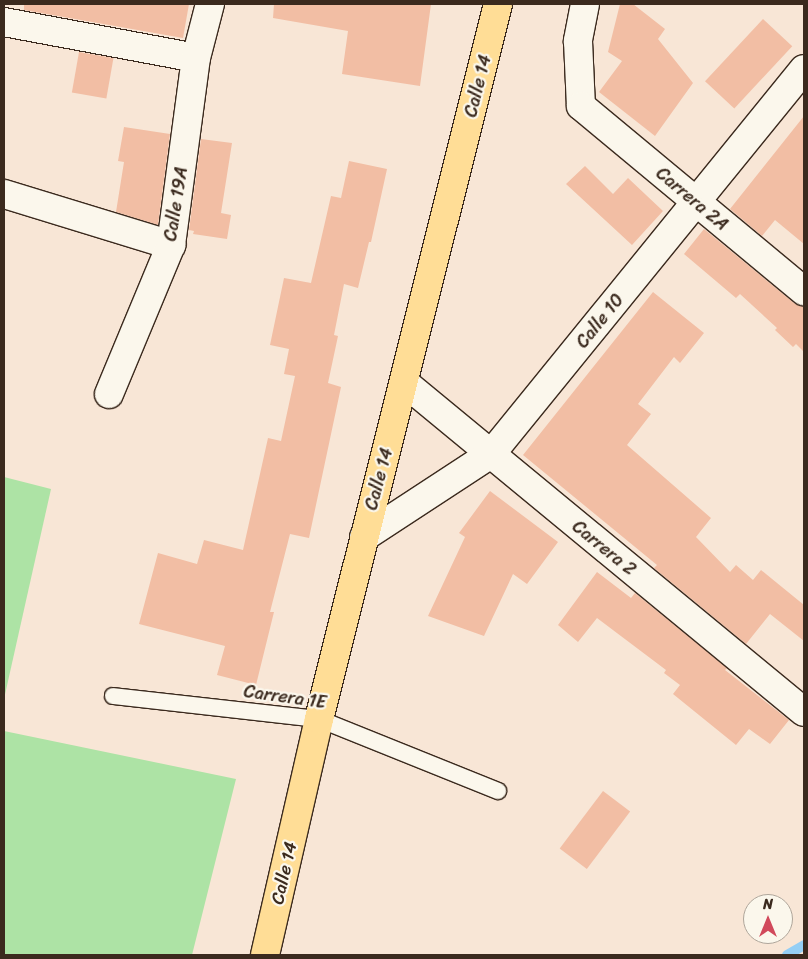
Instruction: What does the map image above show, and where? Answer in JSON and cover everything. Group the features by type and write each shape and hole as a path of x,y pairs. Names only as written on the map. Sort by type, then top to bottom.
{"highway":[{"name":"Calle 14","path":"265,955 364,537 498,4"}],"street":[{"name":"Calle 19A","path":"109,394 171,245 196,58 210,4"},
{"name":"Carrera 2A","path":"585,4 578,41 581,106 804,291"},
{"path":"4,22 196,58"},
{"name":"Calle 10","path":"364,537 491,454 804,70"},
{"path":"4,194 171,245"},
{"name":"Carrera 2","path":"404,383 804,712"}],"lane":[{"name":"Carrera 1E","path":"113,696 320,719 498,791"}],"green space":[{"path":"4,477 51,489 4,699"},
{"path":"4,731 236,779 192,955 4,955"}],"building":[{"path":"24,4 189,4 183,38 24,10"},
{"path":"274,4 431,4 420,86 342,74 348,31 273,18"},
{"path":"620,4 633,4 665,29 658,39 693,83 655,136 599,92 622,61 608,52"},
{"path":"763,19 792,46 734,108 705,81"},
{"path":"79,52 113,58 106,98 72,92"},
{"path":"804,116 804,244 775,220 762,236 730,209"},
{"path":"124,127 170,134 158,225 116,212 124,162 118,161"},
{"path":"201,139 232,143 221,213 231,215 227,239 193,234 194,231 189,230"},
{"path":"349,161 387,169 371,242 369,242 358,288 344,284 334,335 338,336 328,383 341,387 309,538 290,534 270,612 274,612 256,685 217,675 225,646 139,624 158,553 197,564 204,540 243,550 268,438 281,441 295,376 284,374 289,349 270,345 284,278 311,283 331,196 341,198"},
{"path":"585,166 613,194 628,178 663,211 632,245 566,184"},
{"path":"704,229 794,303 804,306 804,352 796,344 793,347 775,330 777,328 740,294 736,298 684,254"},
{"path":"653,292 704,333 680,363 674,357 638,404 651,414 627,445 711,518 696,537 730,572 736,565 753,580 761,570 804,605 804,641 770,614 746,644 654,568 657,565 523,455"},
{"path":"490,491 558,542 527,584 513,574 484,636 428,616 465,537 459,533"},
{"path":"597,572 631,598 635,593 727,668 725,670 789,720 770,744 749,729 736,745 673,694 680,685 664,673 666,670 597,618 578,642 558,625"},
{"path":"603,791 630,811 587,869 560,849"}],"waterway":[{"path":"787,955 804,945"}]}
